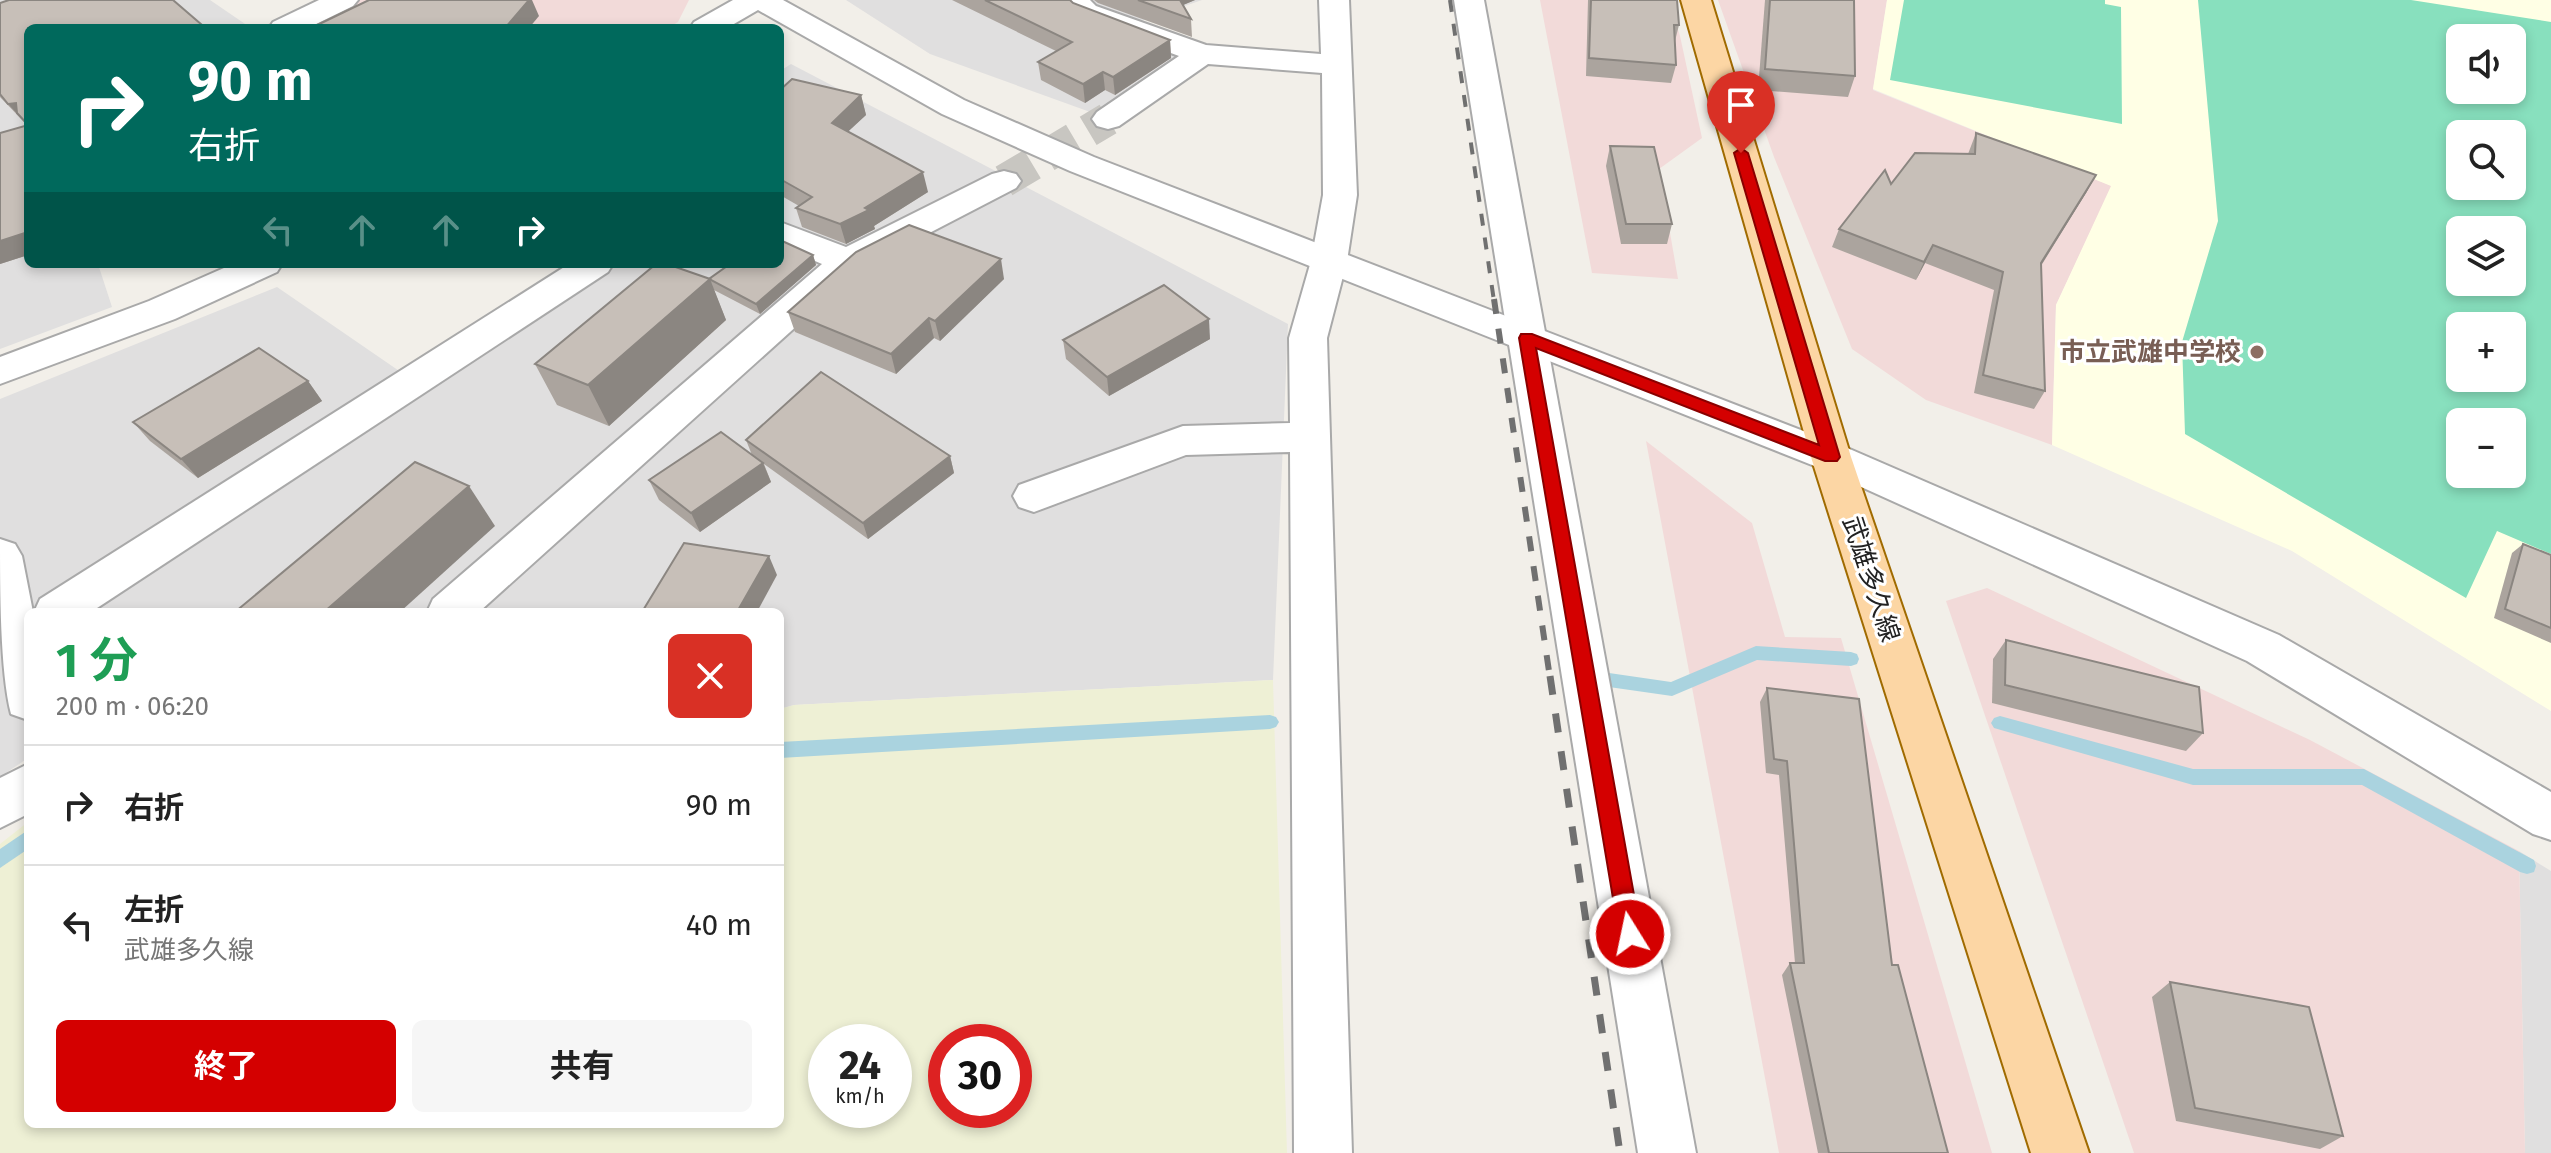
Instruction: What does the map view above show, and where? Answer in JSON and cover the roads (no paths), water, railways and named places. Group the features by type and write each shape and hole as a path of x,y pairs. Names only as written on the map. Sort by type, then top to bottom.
{"main road":[{"name":"武雄多久線","path":"1695,0 1831,457 2060,1153"}],"street":[{"path":"292,24 343,0"},
{"path":"712,24 755,0"},
{"path":"762,0 953,107 1082,164 1831,457 2263,648 2551,818"},
{"path":"1072,0 1086,12 1202,54 1337,65"},
{"path":"1323,1153 1308,338 1329,261 1340,195 1334,0"},
{"path":"1469,0 1667,1153"},
{"path":"1108,119 1202,54"},
{"path":"454,608 847,261 1004,181"},
{"path":"784,235 847,261"},
{"path":"0,371 162,310 255,268"},
{"path":"62,608 589,268"},
{"path":"1034,496 1183,441 1310,437"},
{"path":"0,556 24,681"},
{"path":"0,806 24,788"}],"waterway":[{"path":"1609,680 1672,689 1756,653 1851,659"},
{"path":"784,750 1270,722"},
{"path":"2000,723 2193,777 2364,777 2527,866"},
{"path":"0,860 24,841"}],"tunnel":[{"path":"1004,181 1108,119"}],"railway":[{"path":"1450,0 1494,301"},
{"path":"1494,299 1550,678"},
{"path":"1550,676 1620,1153"}],"place":[{"name":"市立武雄中学校","path":"2257,352"}]}
